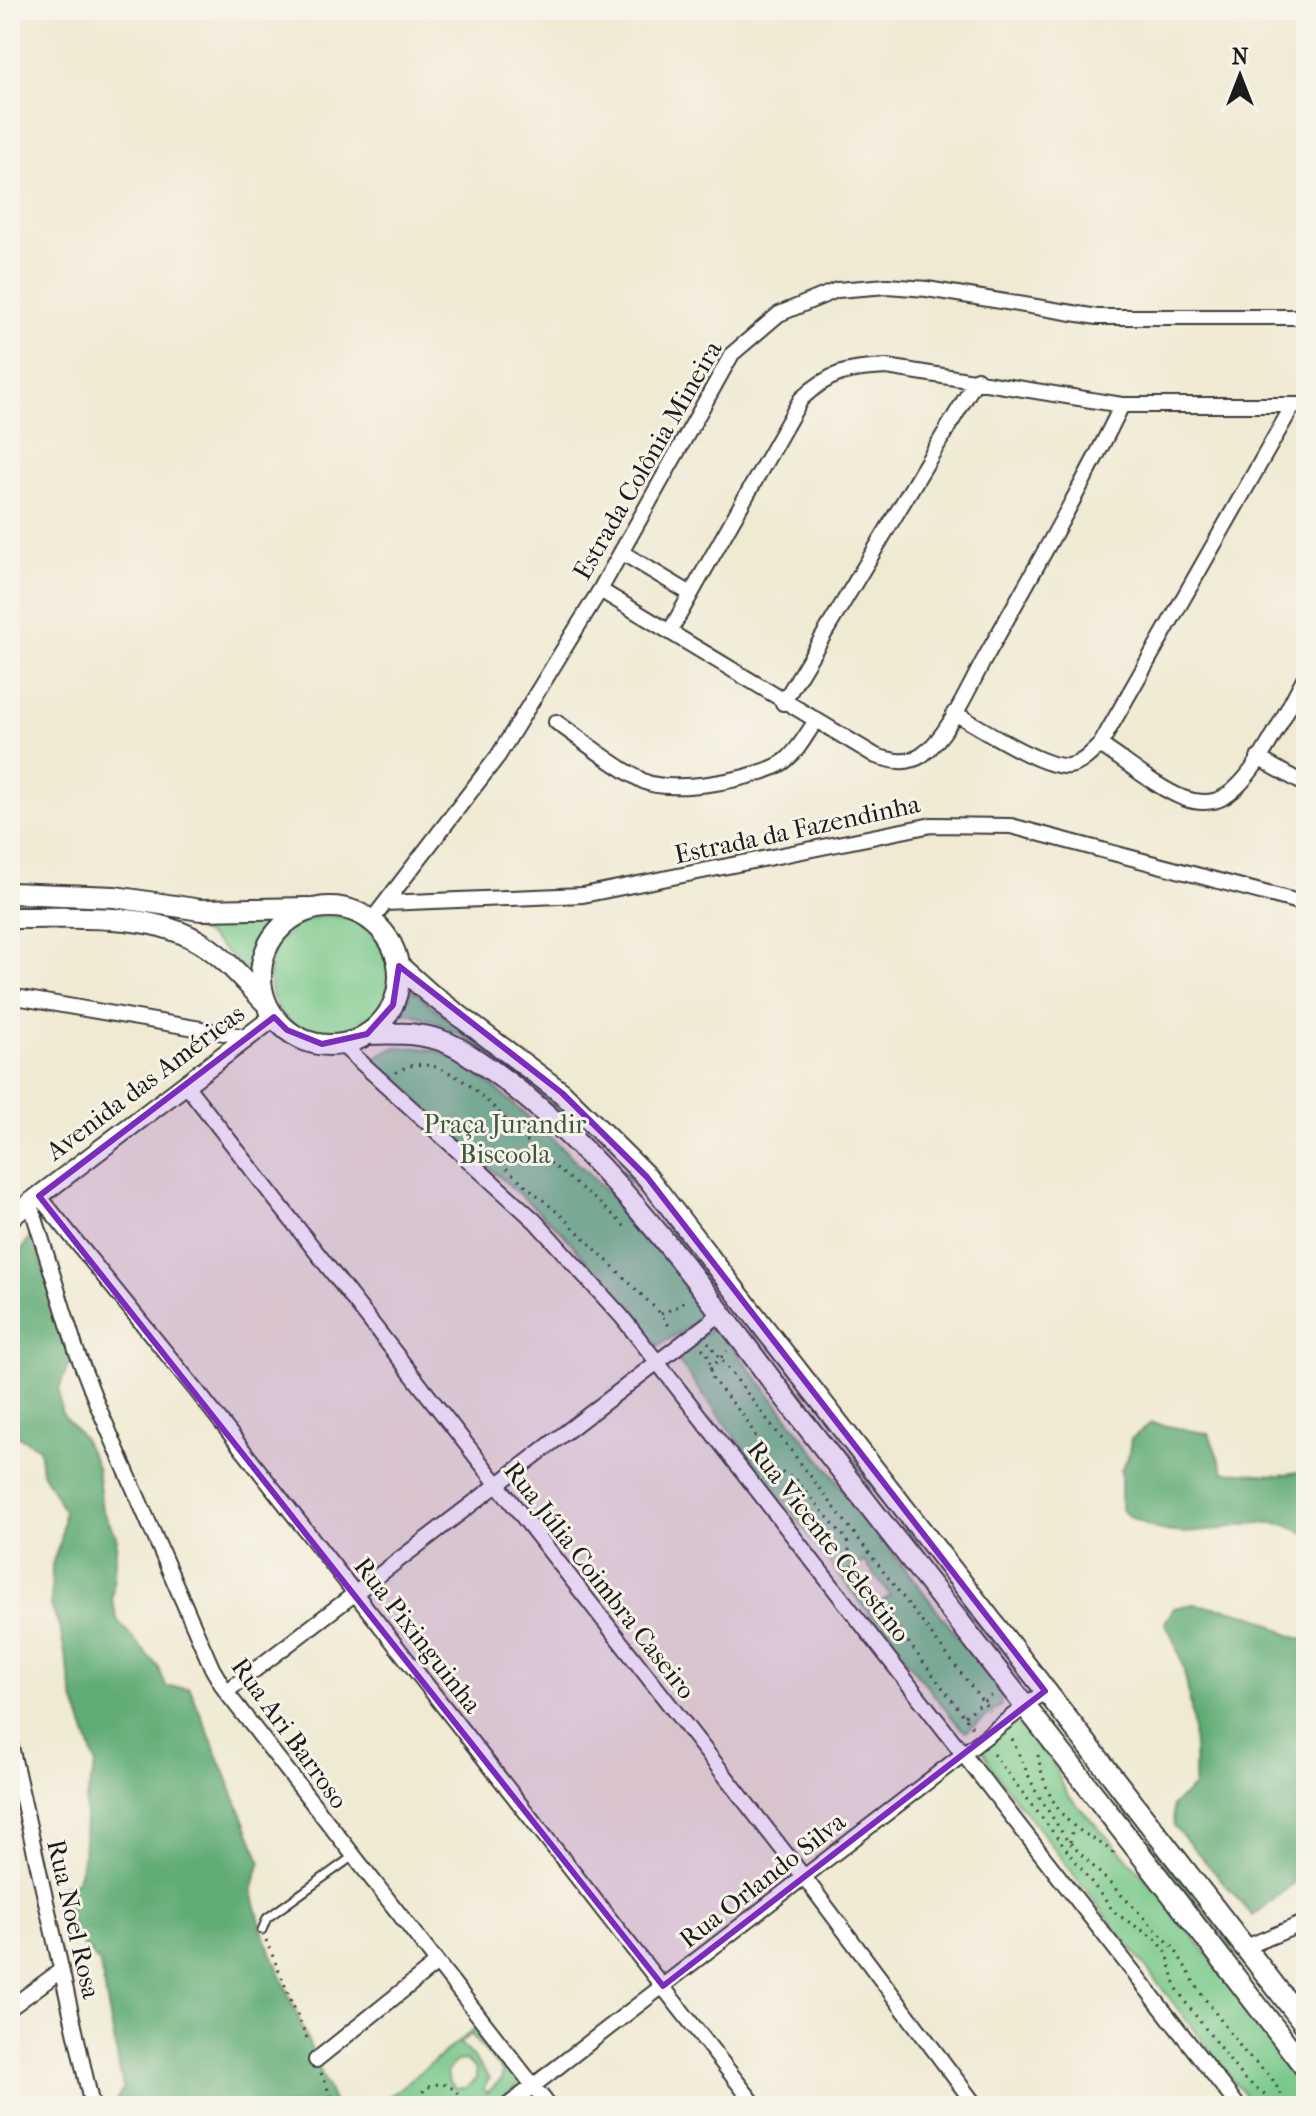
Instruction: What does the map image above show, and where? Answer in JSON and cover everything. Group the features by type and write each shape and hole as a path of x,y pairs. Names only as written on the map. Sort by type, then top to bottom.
{"main road":[{"path":"10,893 115,897 201,910 347,909 372,920 389,941 399,966 399,985 393,1005 383,1021 367,1034 341,1044 303,1040 223,959 181,934 127,921 10,918"},
{"path":"270,1010 261,983 262,962 269,942 282,926 300,914 320,907"},
{"path":"399,966 429,993 562,1093 647,1177 1306,2025"},
{"path":"367,1034 411,1033 453,1046 528,1100 579,1148 635,1208 1027,1705 1306,2069"}],"street":[{"name":"Estrada Colônia Mineira","path":"372,920 498,756 600,590 732,354 779,314 816,296 848,289 887,286 927,289 1097,317 1227,320 1306,317"},
{"path":"670,631 801,399 822,379 852,369 887,367 977,379 1122,405 1299,406"},
{"path":"783,703 977,379"},
{"path":"600,590 783,703 876,756 896,762 910,761 924,754 954,713 1094,463 1122,405"},
{"path":"954,713 1052,764 1073,765 1100,745 1299,406"},
{"path":"621,552 691,594"},
{"path":"1100,745 1182,797 1206,803 1233,790 1258,758 1306,675"},
{"path":"556,722 644,782 681,788 765,771 782,764 794,754 815,722"},
{"path":"1258,758 1306,785"},
{"name":"Estrada da Fazendinha","path":"385,903 583,895 932,825 1011,826 1306,904"},
{"path":"10,996 247,1037"},
{"name":"Avenida das Américas","path":"10,1218 247,1037 270,1010"},
{"name":"Rua Vicente Celestino","path":"341,1044 546,1232 656,1361 966,1754 1232,2104"},
{"name":"Rua Júlia Coimbra Caseiro","path":"186,1085 495,1485 804,1877 976,2106"},
{"name":"Rua Pixinguinha","path":"35,1199 355,1593 756,2106"},
{"name":"Rua Ari Barroso","path":"35,1199 76,1350 212,1668 226,1692 352,1857 549,2106"},
{"path":"226,1692 719,1315"},
{"name":"Rua Orlando Silva","path":"507,2106 1045,1691"},
{"name":"Rua Noel Rosa","path":"10,1742 92,2106"},
{"path":"1246,1947 1306,1922"},
{"path":"316,2060 437,1963"},
{"path":"10,2008 60,1971"}],"lane":[{"path":"262,1930 267,1918 352,1857"}],"path":[{"path":"396,1077 403,1067 418,1063 448,1072 506,1119 542,1156 607,1207 634,1236"},
{"path":"463,1133 488,1150 565,1219 661,1314 676,1337"},
{"path":"661,1314 681,1305 688,1298 678,1287"},
{"path":"701,1333 993,1714"},
{"path":"701,1347 708,1355 710,1369 722,1393 747,1420 771,1467 796,1480 847,1540 853,1569 973,1728"},
{"path":"710,1369 729,1349"},
{"path":"1011,1737 1035,1790 1070,1843 1174,1948 1209,2005 1246,2054 1271,2077 1288,2106"},
{"path":"992,1752 1115,1913 1157,1940 1167,1953 1176,1987 1186,2003 1243,2078 1266,2095 1269,2106"},
{"path":"1069,1850 1073,1826"},
{"path":"262,1930 335,2106"},
{"path":"415,2106 425,2088 441,2083 456,2090 464,2106"}],"highlighted area":[{"path":"399,966 562,1093 647,1177 1045,1691 663,1986 39,1196 274,1017 287,1030 322,1044 367,1034 393,1005"}],"green space":[{"path":"10,904 88,906 196,920 273,917 256,940 247,971 208,936 182,923 92,908"},
{"path":"329,916 352,921 371,934 384,953 389,976 384,999 371,1018 352,1031 329,1036 306,1031 287,1018 274,999 269,976 274,953 287,934 306,921"},
{"path":"411,989 552,1101 597,1143 654,1205 729,1302 699,1272 628,1180 569,1121 464,1037 431,1020 404,1013"},
{"name":"Praça Jurandir Biscoola","path":"396,1047 424,1048 450,1056 509,1100 550,1136 633,1219 693,1293 705,1317 658,1346 561,1231 374,1066 379,1055"},
{"path":"32,1233 71,1356 59,1390 61,1412 82,1437 97,1467 102,1510 117,1536 112,1599 118,1621 159,1668 166,1687 190,1688 261,1861 252,1891 262,1930 335,2106 113,2106 123,2088 100,1964 78,1940 61,1886 76,1882 83,1859 86,1799 96,1764 74,1699 60,1628 51,1606 52,1564 61,1540 64,1511 42,1472 39,1448 17,1435 10,1417 10,1257 20,1253"},
{"path":"738,1316 820,1413 1023,1683"},
{"path":"716,1325 1000,1691 1001,1706 966,1732 959,1726 829,1563 676,1358","holes":["864,1561 890,1595 879,1604 853,1570"]},
{"path":"1151,1423 1209,1434 1224,1472 1279,1475 1306,1471 1306,1534 1286,1525 1265,1523 1171,1532 1146,1525 1121,1510 1121,1470 1128,1458 1131,1439"},
{"path":"1193,1604 1253,1616 1306,1640 1306,1873 1253,1916 1174,1826 1172,1806 1194,1786 1194,1744 1186,1680 1165,1622 1174,1608"},
{"path":"1043,1706 1231,1942 1306,2044 1044,1710"},
{"path":"1015,1724 1028,1732 1052,1762 1067,1794 1161,1895 1306,2082 1306,2106 1253,2106 993,1770 982,1748"},
{"path":"480,2025 524,2079 491,2106 377,2106","holes":["471,2034 502,2071 502,2079 487,2093 483,2088 490,2078 460,2043","466,2060 476,2070 476,2079 466,2088 456,2088 449,2082 447,2072 456,2061"]}]}
